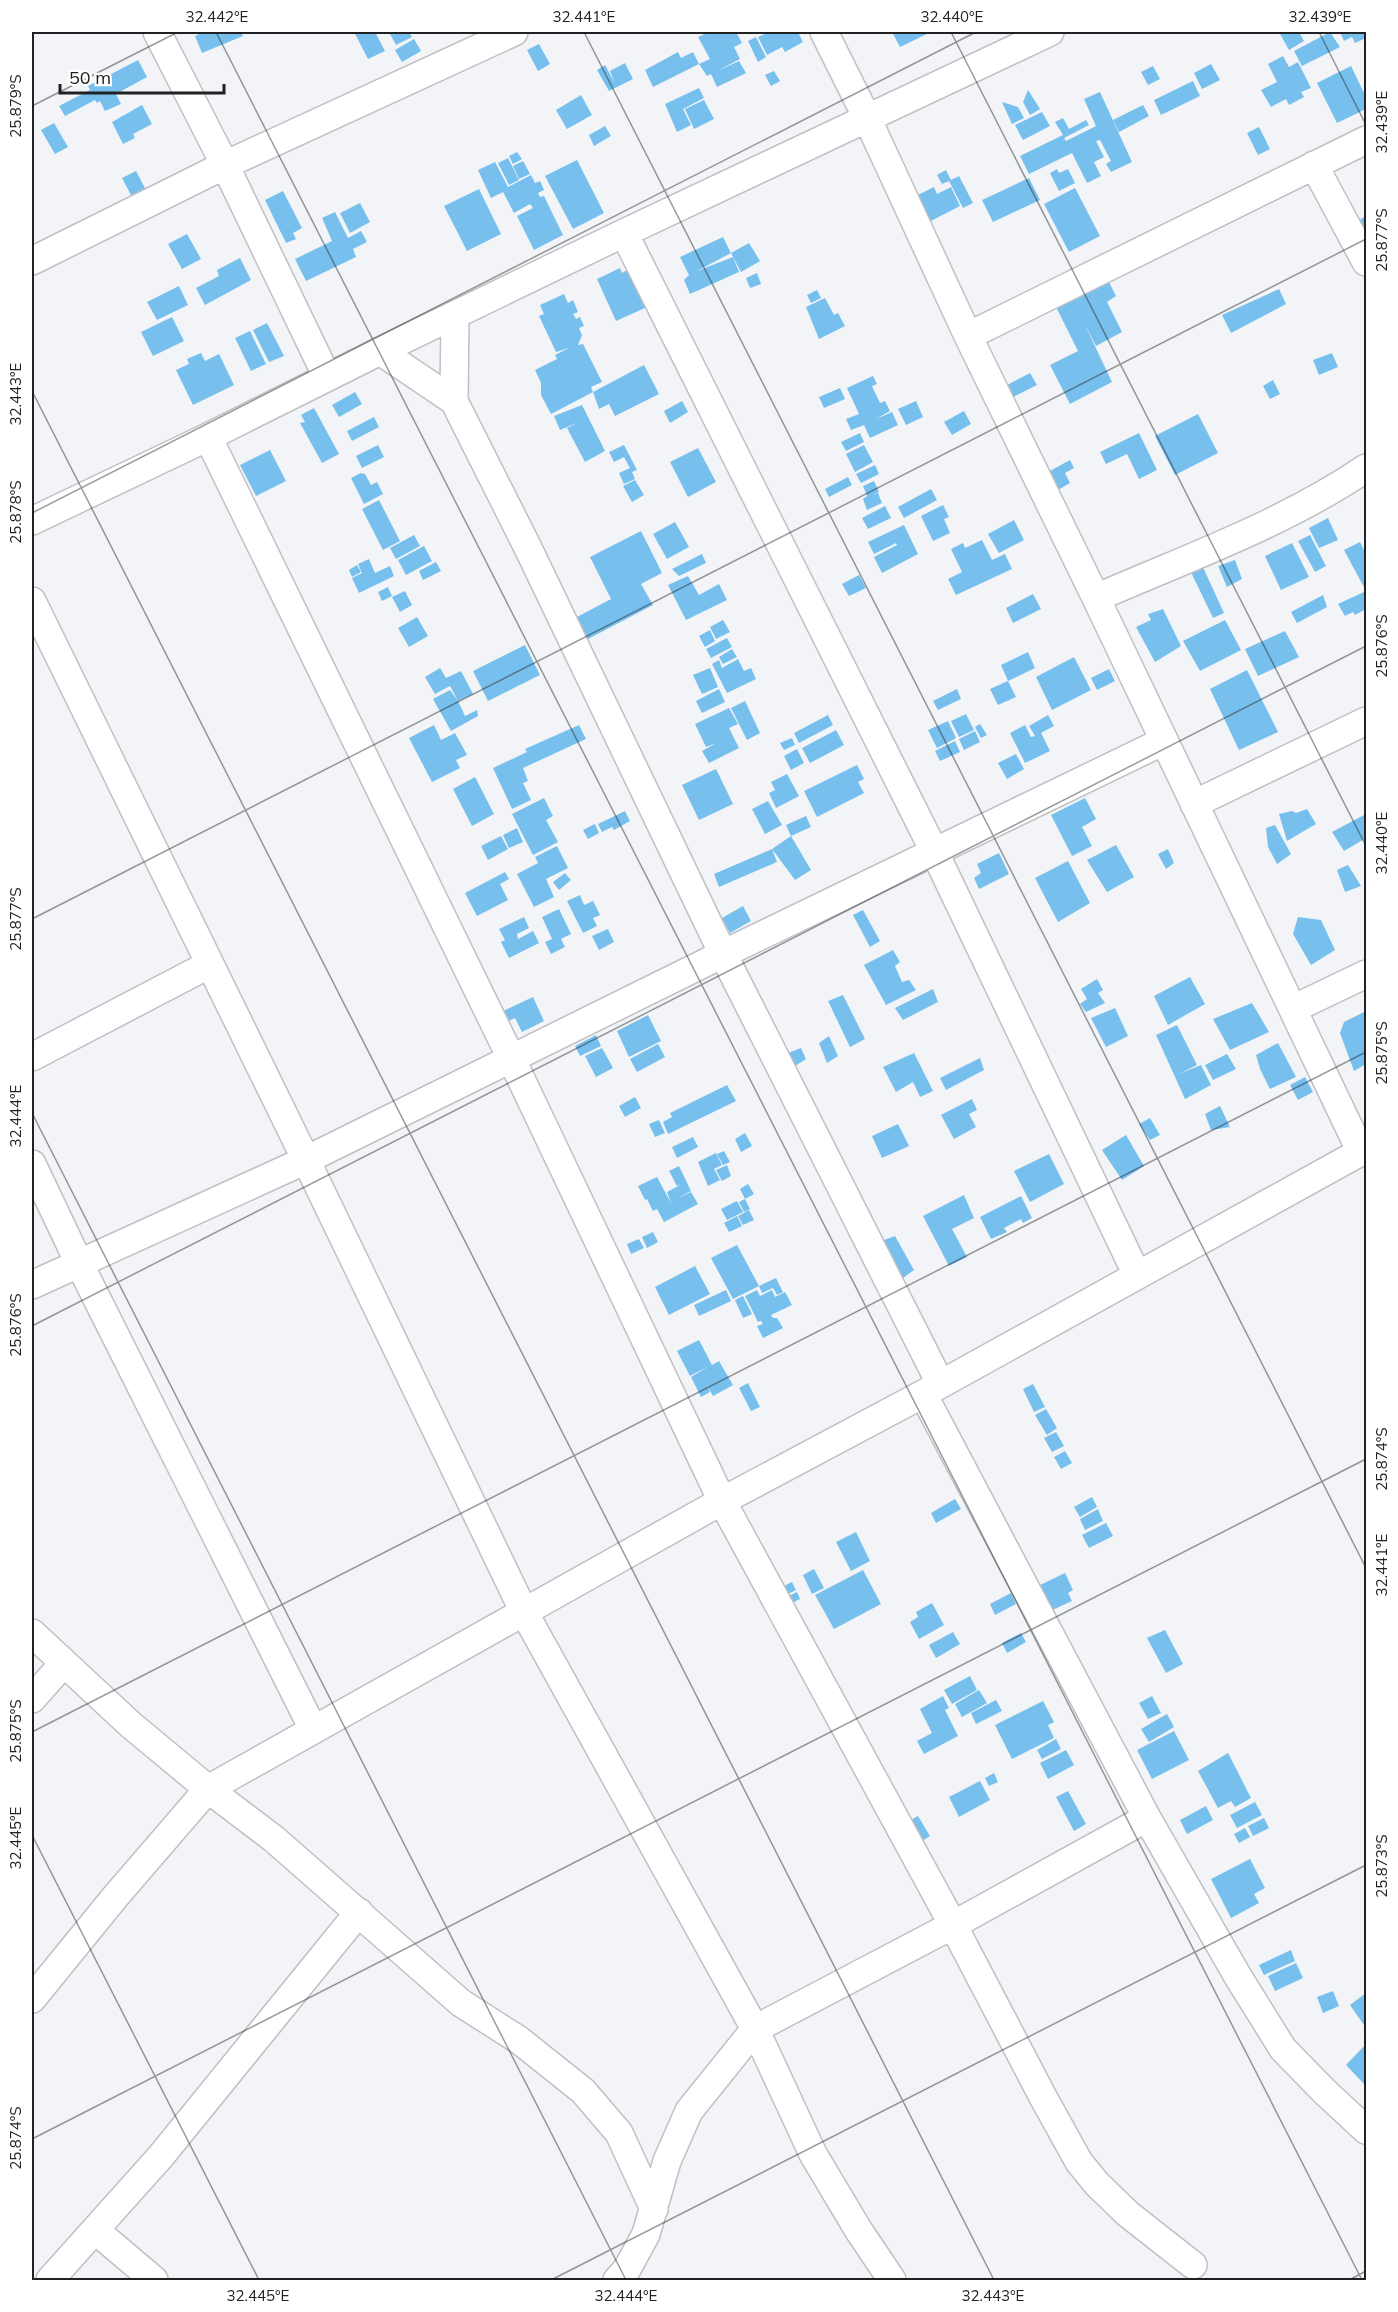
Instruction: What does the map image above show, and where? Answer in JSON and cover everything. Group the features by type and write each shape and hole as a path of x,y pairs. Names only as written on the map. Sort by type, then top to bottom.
{"street":[{"path":"157,32 225,165 327,377"},
{"path":"32,261 225,165 514,32"},
{"path":"32,1999 115,1897 208,1790 722,1501 1364,1150 1293,1009 824,32"},
{"path":"32,520 208,437 624,233 1050,32"},
{"path":"968,336 1366,140"},
{"path":"1314,165 1366,262"},
{"path":"624,233 935,853 1137,1275"},
{"path":"455,315 454,401 528,548 932,1388 1147,1818 1237,1975 1283,2049 1366,2130"},
{"path":"380,351 454,401"},
{"path":"208,437 512,1060 722,1501 1079,2162 1097,2184 1128,2214 1193,2265"},
{"path":"1096,598 1253,530 1344,483 1366,468"},
{"path":"32,602 306,1160 524,1612 755,2029 813,2154 859,2231 892,2280"},
{"path":"1194,804 1366,721"},
{"path":"32,1285 306,1160 723,954 1164,741"},
{"path":"32,1057 210,964"},
{"path":"1293,1009 1366,974"},
{"path":"32,1164 79,1263 313,1729"},
{"path":"32,1633 131,1725 208,1790 274,1839 461,2003 519,2040 583,2091 619,2133 654,2210"},
{"path":"32,1699 63,1664"},
{"path":"617,2280 627,2268 646,2234 667,2161 689,2111 755,2029 953,1925 1147,1818"},
{"path":"50,2280 161,2156 358,1912"},
{"path":"95,2230 154,2280"}],"building":[{"path":"204,32 241,32 243,36 202,53 195,36"},
{"path":"354,32 375,32 385,51 368,59"},
{"path":"389,32 409,32 412,37 396,45"},
{"path":"709,32 736,32 742,43 734,47 740,59 717,71 739,61 746,73 717,87 711,74 707,76 699,64 710,59 698,37"},
{"path":"769,32 798,32 803,42 785,52 782,47 767,55 758,37"},
{"path":"892,32 931,32 900,47"},
{"path":"1279,32 1299,32 1304,41 1289,50"},
{"path":"1330,32 1340,47 1302,66 1294,51"},
{"path":"1340,32 1366,32 1366,38 1355,43 1352,37 1344,41"},
{"path":"756,37 766,57 758,62 748,41"},
{"path":"414,39 421,51 402,62 395,50"},
{"path":"539,44 550,64 538,71 527,50"},
{"path":"678,52 681,58 693,52 699,64 653,87 645,70"},
{"path":"1283,56 1289,67 1298,62 1311,88 1301,92 1304,97 1289,105 1286,99 1271,107 1261,90 1277,82 1268,64"},
{"path":"138,60 147,77 116,94 121,104 105,111 100,101 97,103 95,100 65,116 59,106 90,90 88,86"},
{"path":"625,63 633,79 609,91 597,70 605,65 615,83 610,71"},
{"path":"1211,64 1220,80 1202,89 1194,73"},
{"path":"1153,66 1160,79 1148,85 1141,72"},
{"path":"1351,66 1366,97 1366,109 1337,123 1317,83"},
{"path":"774,71 780,81 771,86 765,75"},
{"path":"1193,81 1200,96 1161,115 1154,100"},
{"path":"699,88 704,98 683,109 691,125 677,132 665,104"},
{"path":"1028,90 1040,109 1030,115 1023,102"},
{"path":"1100,92 1132,162 1111,172 1106,164 1111,161 1100,140 1096,141 1104,157 1094,162 1101,176 1087,183 1072,153 1029,174 1020,156 1063,135 1055,122 1063,118 1069,129 1086,120 1089,125 1064,138 1066,141 1096,126 1084,99"},
{"path":"581,95 592,115 567,129 556,110"},
{"path":"704,100 714,119 694,129 685,109"},
{"path":"1002,102 1018,107 1024,118 1012,124"},
{"path":"142,105 152,124 133,134 135,138 123,144 112,122"},
{"path":"1143,105 1149,116 1119,132 1113,120"},
{"path":"1042,112 1050,126 1023,140 1015,125"},
{"path":"54,123 68,147 55,154 41,130"},
{"path":"605,126 611,136 594,146 589,135"},
{"path":"1259,127 1270,149 1258,155 1247,133"},
{"path":"517,152 522,159 513,164 509,156"},
{"path":"508,158 519,180 509,185 498,163"},
{"path":"577,160 604,213 573,229 545,176"},
{"path":"523,161 530,174 519,179 513,166"},
{"path":"495,162 508,187 531,175 535,183 540,181 544,190 538,193 540,197 544,196 563,235 534,250 517,216 533,208 530,204 514,213 503,192 491,198 478,170"},
{"path":"1057,169 1059,173 1068,169 1075,183 1059,191 1050,173"},
{"path":"946,170 951,180 959,176 973,203 963,208 949,181 942,184 937,175"},
{"path":"136,171 147,192 133,199 122,178"},
{"path":"1029,178 1040,200 993,222 982,200"},
{"path":"934,187 937,194 951,187 960,206 925,224 912,198"},
{"path":"1075,188 1100,236 1069,252 1044,204"},
{"path":"479,189 501,234 467,251 444,206"},
{"path":"283,191 302,228 293,233 296,239 286,243 265,200"},
{"path":"360,203 370,222 350,233 340,213"},
{"path":"335,212 348,238 361,231 367,242 353,249 356,257 306,281 295,259 332,241 322,218"},
{"path":"1366,216 1366,233 1359,220"},
{"path":"187,234 201,259 182,269 168,244"},
{"path":"723,237 731,253 697,271 733,257 739,272 690,294 684,280 689,275 680,257"},
{"path":"749,243 760,261 741,272 731,253"},
{"path":"240,258 251,280 205,305 196,288 219,276 217,270"},
{"path":"620,268 622,273 627,270 645,308 616,321 597,279"},
{"path":"757,273 761,284 750,288 746,278"},
{"path":"1109,282 1116,296 1107,302 1122,332 1096,346 1084,323 1112,382 1070,404 1050,365 1078,351 1055,305"},
{"path":"179,286 188,305 157,320 147,302"},
{"path":"1279,289 1286,304 1231,333 1222,315"},
{"path":"817,290 821,298 811,303 807,295"},
{"path":"564,294 568,303 573,300 578,312 573,314 576,319 580,317 584,326 579,328 582,335 578,345 583,344 602,382 591,387 593,392 551,414 541,395 541,383 535,370 557,359 555,355 569,348 556,352 539,316 544,314 540,305"},
{"path":"825,298 834,315 838,313 845,326 819,339 806,307"},
{"path":"172,317 184,341 153,356 141,332"},
{"path":"267,323 284,356 269,362 253,330"},
{"path":"250,331 266,364 251,371 235,338"},
{"path":"201,353 205,361 219,354 234,385 193,405 176,370 189,364 187,359"},
{"path":"1332,353 1338,367 1319,375 1313,360"},
{"path":"644,365 659,394 615,416 609,404 599,409 593,392"},
{"path":"1030,373 1037,385 1013,397 1007,385"},
{"path":"873,376 877,384 872,386 880,403 885,401 890,411 876,419 892,412 898,425 870,438 864,425 851,430 846,419 859,414 847,388"},
{"path":"1273,380 1280,394 1270,399 1263,386"},
{"path":"840,388 845,399 824,408 819,397"},
{"path":"355,392 362,404 339,417 332,405"},
{"path":"682,401 688,412 670,423 664,411"},
{"path":"916,401 923,417 906,425 898,409"},
{"path":"582,405 605,451 585,462 567,428 579,422 560,430 554,416"},
{"path":"314,408 339,454 322,463 300,423 305,422 301,415"},
{"path":"964,411 971,424 952,435 944,422"},
{"path":"1198,414 1218,453 1175,475 1155,436"},
{"path":"374,417 379,427 352,441 347,431"},
{"path":"860,433 864,442 846,451 841,442"},
{"path":"1139,433 1157,470 1139,479 1127,454 1106,464 1100,452"},
{"path":"378,445 384,457 362,468 356,456"},
{"path":"624,445 637,470 632,472 635,479 624,484 619,473 630,468 624,457 614,462 609,452"},
{"path":"864,445 873,462 855,472 846,454"},
{"path":"698,448 716,482 688,497 670,462"},
{"path":"270,450 286,481 256,496 240,465"},
{"path":"1070,460 1074,468 1065,473 1070,483 1058,490 1048,472"},
{"path":"875,465 879,474 861,483 856,474"},
{"path":"361,473 365,474 371,485 377,482 383,494 364,504 351,478"},
{"path":"848,477 852,485 829,497 825,489"},
{"path":"635,480 644,495 632,502 623,486"},
{"path":"874,481 879,492 872,495 878,493 882,503 867,510 863,499 867,496 863,486"},
{"path":"931,489 937,500 904,518 898,507"},
{"path":"379,500 400,541 383,550 362,509"},
{"path":"943,505 949,517 944,519 950,533 933,541 921,516"},
{"path":"885,506 891,518 868,529 862,518"},
{"path":"1328,518 1338,540 1319,548 1309,528"},
{"path":"1014,520 1024,540 999,553 988,534"},
{"path":"675,522 689,547 667,559 653,534"},
{"path":"904,525 918,554 882,573 874,557 897,545 896,543 874,554 868,542"},
{"path":"641,531 662,573 641,584 653,605 588,639 577,617 611,599 590,557"},
{"path":"414,535 420,546 396,559 390,548"},
{"path":"1310,535 1326,566 1315,572 1298,541"},
{"path":"982,540 992,560 1005,554 1012,569 956,595 948,579 962,572 951,549 963,543 965,548"},
{"path":"1360,542 1366,554 1366,591 1344,550"},
{"path":"1292,543 1309,577 1281,590 1265,556"},
{"path":"424,546 432,561 406,575 398,560"},
{"path":"702,554 706,563 679,576 672,569"},
{"path":"369,559 375,573 390,566 394,576 359,593 352,578 362,573 358,564"},
{"path":"1235,560 1242,579 1227,587 1218,566"},
{"path":"436,562 441,571 423,580 419,571"},
{"path":"1201,563 1224,613 1213,618 1189,568"},
{"path":"357,565 361,572 352,577 349,570"},
{"path":"859,575 866,588 849,596 842,584"},
{"path":"688,576 699,595 719,584 727,600 686,620 668,585"},
{"path":"388,587 392,596 382,601 378,592"},
{"path":"405,591 412,605 400,612 392,597"},
{"path":"1366,591 1366,609 1355,615 1353,612 1345,616 1338,604"},
{"path":"1033,594 1041,609 1013,623 1006,608"},
{"path":"1323,595 1327,607 1297,623 1291,612"},
{"path":"1163,609 1181,646 1155,662 1136,627 1151,620 1148,614"},
{"path":"417,617 428,636 409,647 398,628"},
{"path":"723,620 730,632 716,639 710,627"},
{"path":"1225,620 1241,650 1200,671 1183,641"},
{"path":"710,630 715,641 705,647 699,636"},
{"path":"1285,631 1299,657 1258,676 1245,649"},
{"path":"727,638 732,647 711,658 706,649"},
{"path":"525,645 540,675 488,701 473,671"},
{"path":"732,649 737,657 723,664 719,657"},
{"path":"1028,652 1035,668 1008,681 1001,665"},
{"path":"1074,657 1091,690 1052,710 1036,677"},
{"path":"738,659 744,671 751,668 756,679 727,693 712,664 719,660 722,668"},
{"path":"440,668 446,678 461,671 473,694 458,701 450,686 435,694 425,677"},
{"path":"710,668 718,687 702,694 693,675"},
{"path":"1109,669 1115,681 1097,690 1091,678"},
{"path":"1247,670 1278,732 1239,750 1210,689"},
{"path":"1008,681 1016,697 998,705 990,689"},
{"path":"719,689 725,702 702,713 696,701"},
{"path":"957,689 961,699 938,710 933,701"},
{"path":"450,690 465,716 477,710 478,716 451,731 433,699"},
{"path":"745,701 760,733 747,740 731,708"},
{"path":"729,708 738,724 729,728 739,748 709,763 702,751 716,743 706,747 695,724"},
{"path":"966,714 974,730 959,737 951,721"},
{"path":"828,715 833,725 799,743 794,733"},
{"path":"1048,715 1054,726 1041,733 1050,751 1025,763 1010,733 1025,725 1031,737 1035,736 1029,726"},
{"path":"948,721 956,738 937,748 928,730"},
{"path":"980,724 987,735 981,738 975,727"},
{"path":"434,725 441,740 455,733 467,755 456,760 460,768 432,782 409,738"},
{"path":"579,725 586,739 523,768 528,781 523,783 531,800 512,809 493,768 527,752 525,749"},
{"path":"836,730 844,745 810,763 802,748"},
{"path":"975,731 980,742 964,750 959,739"},
{"path":"792,738 795,745 784,750 780,743"},
{"path":"955,741 960,752 940,761 935,751"},
{"path":"797,749 804,763 791,770 784,756"},
{"path":"1016,754 1024,769 1007,779 998,763"},
{"path":"857,765 864,779 858,782 864,793 817,817 804,791"},
{"path":"716,769 733,804 699,820 682,785"},
{"path":"787,774 799,796 776,808 769,793 775,790 771,782"},
{"path":"475,777 494,814 472,826 453,789"},
{"path":"544,798 553,816 546,820 558,842 533,855 512,814"},
{"path":"1085,798 1096,819 1082,827 1092,846 1072,856 1051,815"},
{"path":"768,801 782,825 765,834 752,809"},
{"path":"1307,809 1316,824 1287,841 1279,814 1292,811 1296,813"},
{"path":"625,811 630,821 614,830 612,827 602,832 598,824"},
{"path":"1366,814 1366,838 1344,851 1332,832"},
{"path":"806,816 811,827 791,836 786,825"},
{"path":"595,824 599,833 588,839 583,830"},
{"path":"1275,825 1291,854 1277,864 1268,847 1266,828"},
{"path":"517,828 523,842 509,848 503,835"},
{"path":"501,836 508,849 488,860 481,846"},
{"path":"791,836 811,870 795,880 772,849"},
{"path":"1116,845 1134,877 1107,892 1087,860"},
{"path":"557,846 568,868 546,879 554,897 534,907 517,874 538,863 535,857"},
{"path":"772,849 777,862 719,887 714,874"},
{"path":"1168,849 1174,863 1166,869 1158,854"},
{"path":"999,853 1009,874 979,889 974,878 981,873 977,864"},
{"path":"1068,861 1090,903 1058,922 1035,878"},
{"path":"1348,865 1361,886 1345,892 1337,870"},
{"path":"505,872 509,879 500,884 508,900 477,916 465,893"},
{"path":"565,873 571,880 559,890 553,882"},
{"path":"580,895 584,905 593,901 600,915 593,918 597,926 583,933 567,901"},
{"path":"743,906 751,921 730,933 722,918"},
{"path":"559,909 571,934 561,939 565,947 551,954 545,942 552,939 542,917"},
{"path":"863,910 880,941 870,947 853,915"},
{"path":"524,917 529,928 517,934 518,939 533,931 539,943 509,958 501,942 505,940 499,929"},
{"path":"1298,917 1321,920 1335,950 1311,965 1293,934"},
{"path":"608,929 614,942 599,950 592,936"},
{"path":"893,950 900,962 895,966 902,982 909,980 916,990 886,1005 864,965"},
{"path":"1190,977 1205,1004 1168,1025 1154,996"},
{"path":"1097,979 1103,990 1098,993 1105,1003 1086,1012 1080,1004 1087,999 1081,989"},
{"path":"933,989 938,1002 903,1020 895,1008"},
{"path":"843,995 865,1039 850,1047 828,1001"},
{"path":"533,997 544,1021 522,1032 515,1018 507,1022 501,1012"},
{"path":"1252,1003 1269,1032 1230,1050 1213,1019"},
{"path":"1115,1008 1128,1036 1106,1047 1091,1018"},
{"path":"1366,1011 1366,1064 1354,1071 1340,1033 1344,1022"},
{"path":"648,1015 661,1041 629,1057 617,1031"},
{"path":"1177,1025 1197,1065 1179,1074 1201,1065 1211,1085 1185,1099 1156,1035"},
{"path":"596,1035 601,1046 580,1056 575,1046"},
{"path":"829,1036 838,1056 827,1063 819,1043"},
{"path":"1278,1043 1296,1077 1270,1089 1256,1055"},
{"path":"658,1044 665,1057 637,1072 630,1059"},
{"path":"602,1048 613,1068 596,1077 585,1056"},
{"path":"801,1048 806,1059 795,1066 788,1053"},
{"path":"914,1053 933,1091 920,1097 913,1082 896,1092 883,1067"},
{"path":"1227,1054 1236,1069 1213,1080 1205,1065"},
{"path":"980,1058 984,1070 946,1090 940,1078"},
{"path":"1305,1077 1313,1092 1298,1100 1290,1085"},
{"path":"727,1085 736,1101 668,1134 663,1122 672,1117 670,1113"},
{"path":"635,1097 641,1108 625,1117 619,1106"},
{"path":"972,1099 977,1110 969,1114 976,1127 954,1139 941,1115"},
{"path":"1220,1106 1230,1127 1211,1130 1205,1114"},
{"path":"1150,1118 1160,1135 1150,1140 1139,1124"},
{"path":"659,1120 665,1133 655,1137 649,1124"},
{"path":"898,1124 909,1146 882,1158 872,1136"},
{"path":"745,1133 752,1146 741,1152 735,1139"},
{"path":"1126,1135 1144,1166 1122,1180 1102,1150"},
{"path":"693,1137 698,1147 677,1158 672,1147"},
{"path":"724,1151 730,1162 723,1165 717,1154"},
{"path":"716,1153 722,1165 714,1169 720,1180 708,1186 698,1162"},
{"path":"1049,1154 1064,1184 1030,1202 1014,1171"},
{"path":"727,1165 731,1176 722,1181 716,1170"},
{"path":"679,1166 691,1191 676,1199 691,1192 698,1204 664,1222 657,1209 653,1211 647,1199 645,1200 638,1186 657,1177 671,1203 667,1192 682,1184 677,1186 669,1171"},
{"path":"748,1184 754,1194 745,1199 740,1189"},
{"path":"964,1195 974,1218 952,1229 967,1257 949,1266 923,1216"},
{"path":"1021,1196 1032,1218 1023,1223 1021,1219 1004,1228 1007,1232 991,1239 980,1217"},
{"path":"745,1199 750,1209 744,1212 739,1202"},
{"path":"737,1201 743,1212 727,1220 721,1209"},
{"path":"749,1210 754,1220 743,1225 738,1216"},
{"path":"737,1216 742,1226 729,1232 724,1223"},
{"path":"653,1232 658,1242 647,1248 642,1237"},
{"path":"895,1236 914,1270 903,1278 884,1240"},
{"path":"639,1239 644,1248 631,1254 627,1244"},
{"path":"737,1245 759,1286 733,1299 711,1258"},
{"path":"695,1266 710,1294 669,1315 655,1287"},
{"path":"776,1278 783,1292 777,1295 773,1288 762,1293 759,1286"},
{"path":"726,1290 731,1301 699,1316 694,1305"},
{"path":"757,1290 760,1296 772,1290 775,1297 785,1292 792,1305 771,1315 777,1318 783,1328 763,1338 757,1326 763,1324 761,1321 758,1322 745,1296"},
{"path":"743,1296 752,1314 743,1318 735,1300"},
{"path":"699,1340 712,1365 719,1361 733,1385 713,1396 707,1385 710,1392 701,1397 691,1377 709,1366 690,1376 677,1351"},
{"path":"748,1383 760,1407 751,1411 739,1388"},
{"path":"1033,1384 1045,1407 1034,1412 1023,1389"},
{"path":"1046,1409 1057,1428 1047,1435 1035,1415"},
{"path":"1056,1432 1064,1446 1052,1452 1044,1438"},
{"path":"1065,1451 1072,1463 1061,1469 1054,1457"},
{"path":"1092,1497 1097,1507 1080,1517 1074,1507"},
{"path":"955,1499 961,1509 936,1523 931,1513"},
{"path":"1098,1509 1103,1521 1085,1530 1080,1519"},
{"path":"1106,1523 1113,1536 1089,1548 1082,1535"},
{"path":"856,1532 870,1561 851,1571 836,1542"},
{"path":"814,1569 824,1588 812,1594 803,1575"},
{"path":"863,1570 881,1604 834,1629 815,1595"},
{"path":"1065,1573 1073,1590 1068,1593 1072,1601 1048,1612 1036,1587"},
{"path":"792,1582 796,1590 786,1595 782,1587"},
{"path":"797,1592 800,1599 790,1604 787,1597"},
{"path":"1011,1593 1016,1604 995,1615 990,1604"},
{"path":"932,1603 944,1625 919,1639 910,1622 918,1617 916,1612"},
{"path":"1165,1630 1183,1664 1166,1673 1147,1638"},
{"path":"953,1632 960,1644 936,1658 929,1645"},
{"path":"1021,1633 1026,1642 1007,1653 1002,1643"},
{"path":"970,1676 977,1690 952,1704 944,1690"},
{"path":"979,1690 987,1703 962,1717 955,1704"},
{"path":"943,1696 949,1708 945,1710 958,1736 924,1754 917,1741 932,1733 920,1709"},
{"path":"1152,1696 1161,1713 1148,1719 1139,1703"},
{"path":"996,1700 1002,1711 976,1724 971,1713"},
{"path":"1043,1701 1054,1722 1048,1725 1054,1738 1012,1759 995,1725"},
{"path":"1167,1714 1174,1727 1149,1742 1141,1729"},
{"path":"1174,1731 1189,1760 1152,1779 1137,1750"},
{"path":"1056,1739 1061,1749 1042,1759 1037,1750"},
{"path":"1066,1750 1074,1765 1048,1779 1040,1763"},
{"path":"1228,1753 1251,1798 1235,1807 1231,1801 1218,1808 1198,1771"},
{"path":"994,1773 998,1782 989,1786 985,1778"},
{"path":"980,1781 990,1800 959,1817 949,1797"},
{"path":"1068,1791 1086,1824 1074,1831 1056,1797"},
{"path":"1255,1802 1262,1815 1237,1828 1230,1815"},
{"path":"1206,1806 1213,1820 1187,1834 1180,1820"},
{"path":"918,1816 930,1836 919,1843 907,1822"},
{"path":"1264,1818 1269,1828 1253,1836 1248,1826"},
{"path":"1245,1828 1250,1837 1239,1843 1234,1834"},
{"path":"1250,1859 1265,1888 1254,1894 1259,1903 1231,1918 1211,1879"},
{"path":"1291,1950 1295,1961 1264,1975 1259,1965"},
{"path":"1296,1963 1303,1978 1275,1991 1268,1976"},
{"path":"1333,1991 1339,2006 1323,2013 1317,1997"},
{"path":"1366,1993 1366,2028 1350,2005"},
{"path":"1366,2044 1366,2084 1365,2085 1346,2065"}]}
